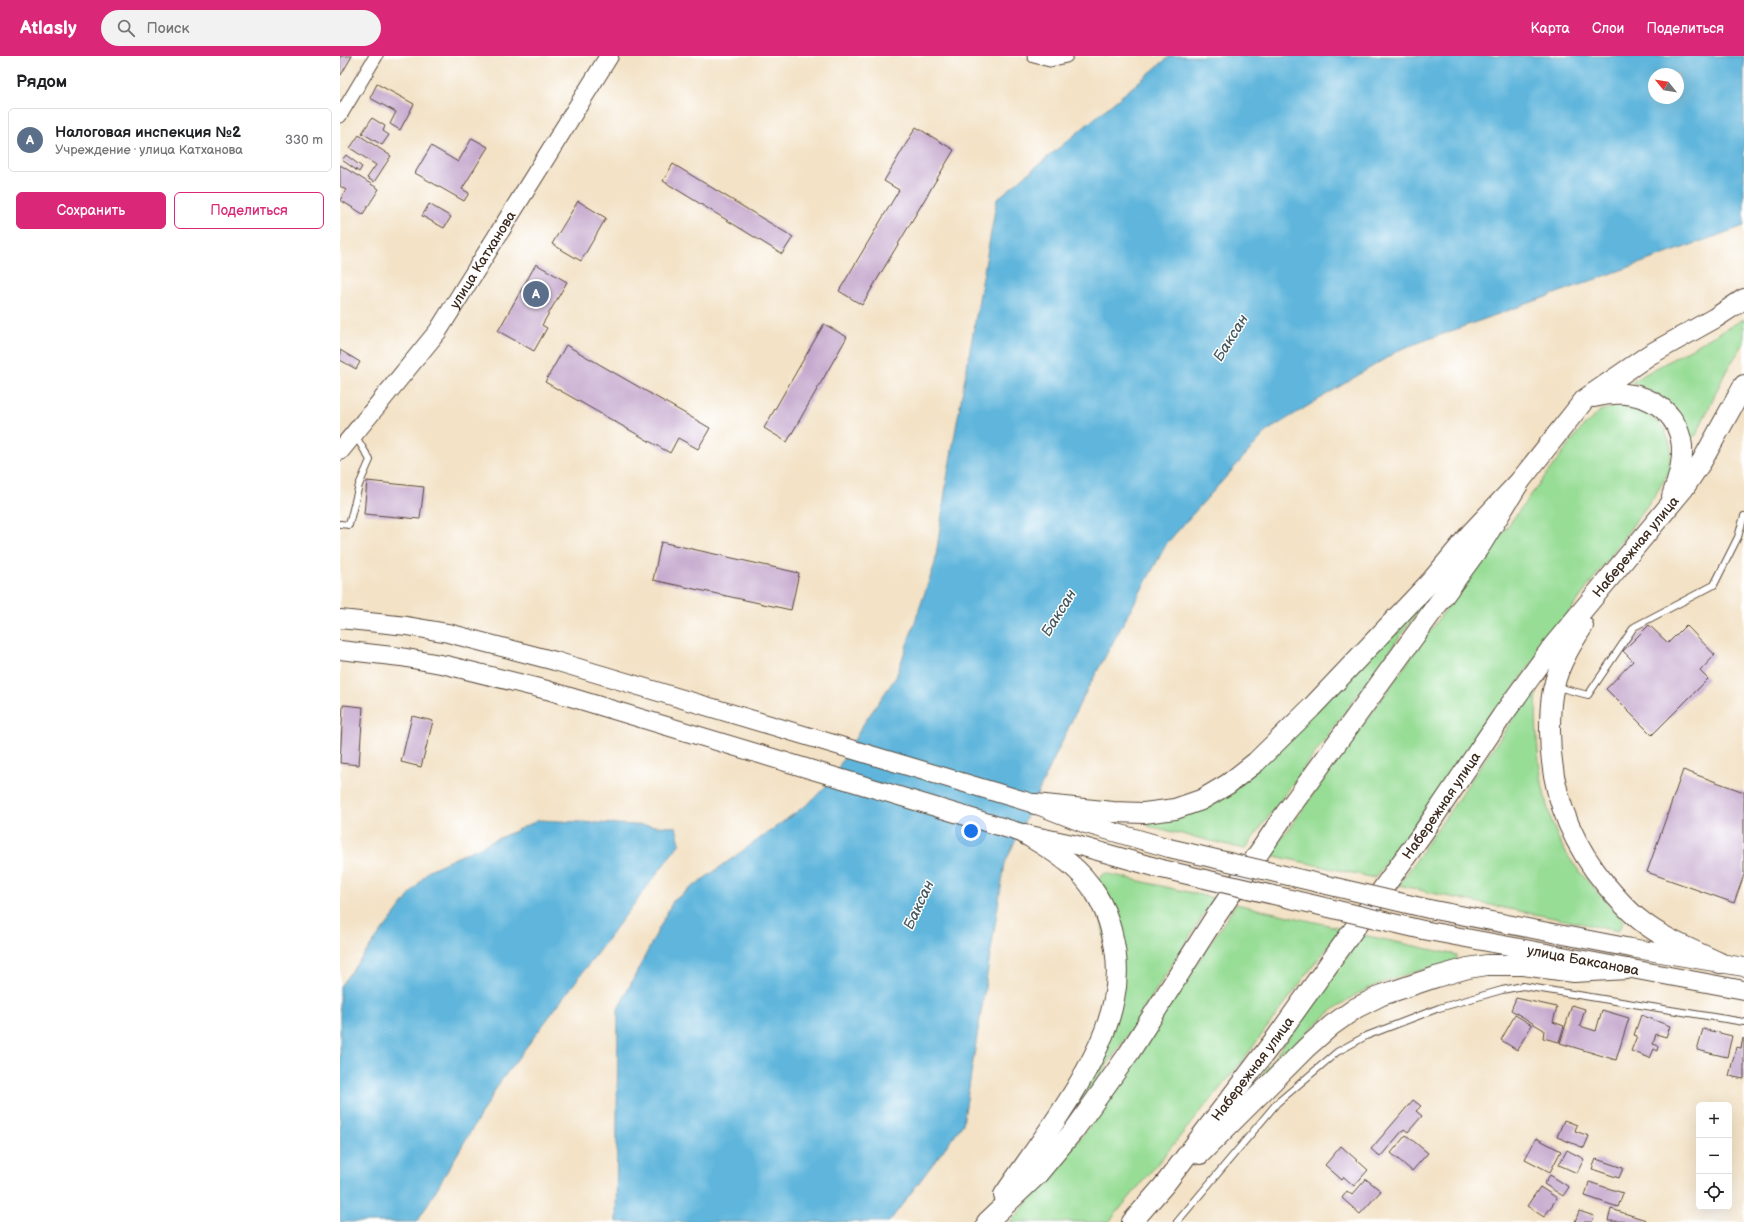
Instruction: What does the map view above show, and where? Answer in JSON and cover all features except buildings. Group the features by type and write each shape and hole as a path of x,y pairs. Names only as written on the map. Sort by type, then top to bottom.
{"main road":[{"name":"улица Катханова","path":"340,451 438,330 609,56"},
{"path":"1035,804 1113,812 1144,813 1175,809 1202,800 1228,784 1256,762 1311,708 1427,585 1470,534 1520,481 1585,399 1649,355 1715,318 1744,299"},
{"name":"Набережная улица","path":"1132,1222 1165,1184 1285,1026 1422,833 1502,716 1553,646 1666,511 1702,461 1744,385"},
{"path":"1585,399 1606,393 1624,393 1640,396 1656,403 1669,414 1678,431 1682,446 1681,463 1676,486 1666,511"},
{"path":"986,1222 1037,1175 1075,1129 1128,1053 1214,919 1283,817 1482,543 1520,481"},
{"path":"1613,576 1561,664 1553,686 1550,717 1550,748 1558,797 1568,825 1580,849 1611,891 1639,920 1657,932 1720,963"},
{"name":"улица Баксанова","path":"340,619 406,626 448,633 555,660 1035,804 1086,824 1168,848 1429,908 1631,948 1744,967"},
{"name":"улица Баксанова","path":"340,650 401,657 488,674 1025,834 1073,844 1162,869 1423,930 1744,990"},
{"path":"986,1222 1055,1121 1085,1072 1106,1026 1114,999 1117,971 1114,943 1109,920 1091,886 1071,864 1025,834"},
{"path":"1165,1184 1210,1145 1307,1047 1332,1025 1356,1008 1382,995 1468,968 1488,965 1523,965 1574,972 1627,969"}],"street":[{"path":"340,116 376,56"},
{"path":"1034,56 1050,60 1066,56"}],"lane":[{"path":"340,524 349,525 358,485 370,460 354,433"},
{"path":"1553,686 1588,695 1634,627 1714,585 1738,537 1744,516"},
{"path":"1177,1222 1277,1103 1337,1052 1366,1036 1439,1008 1502,990 1523,986 1744,1022"}],"green space":[{"path":"1744,319 1744,343 1726,371 1696,435 1692,438 1689,436 1675,408 1671,404 1661,396 1636,385 1633,381"},
{"path":"1622,404 1645,411 1664,428 1671,447 1670,470 1657,492 1375,878 1270,855 1453,599 1579,431 1600,411"},
{"path":"1439,583 1245,849 1148,826 1147,820 1205,808"},
{"path":"1537,684 1536,705 1538,751 1545,798 1551,820 1570,859 1589,883 1624,921 1618,931 1436,894 1399,885"},
{"path":"1105,873 1214,898 1127,1036 1061,1132 1059,1130 1116,1021 1096,881"},
{"path":"1236,904 1341,928 1240,1064 1109,1222 1010,1222 1040,1189 1096,1118"},
{"path":"1363,935 1457,955 1456,962 1384,982 1361,992 1344,1002 1312,1027 1243,1101"}],"water":[{"name":"Баксан","path":"1170,56 1744,56 1744,226 1401,349 1267,431 1167,543 1081,701 1005,863 963,1124 889,1222 616,1222 618,1009 673,901 809,803 830,782 864,723 896,677 935,563 947,478 997,199"},
{"path":"539,820 676,827 680,843 500,1082 417,1222 340,1222 340,986 429,870"}],"place":[{"name":"Налоговая инспекция №2","path":"536,294"}]}
